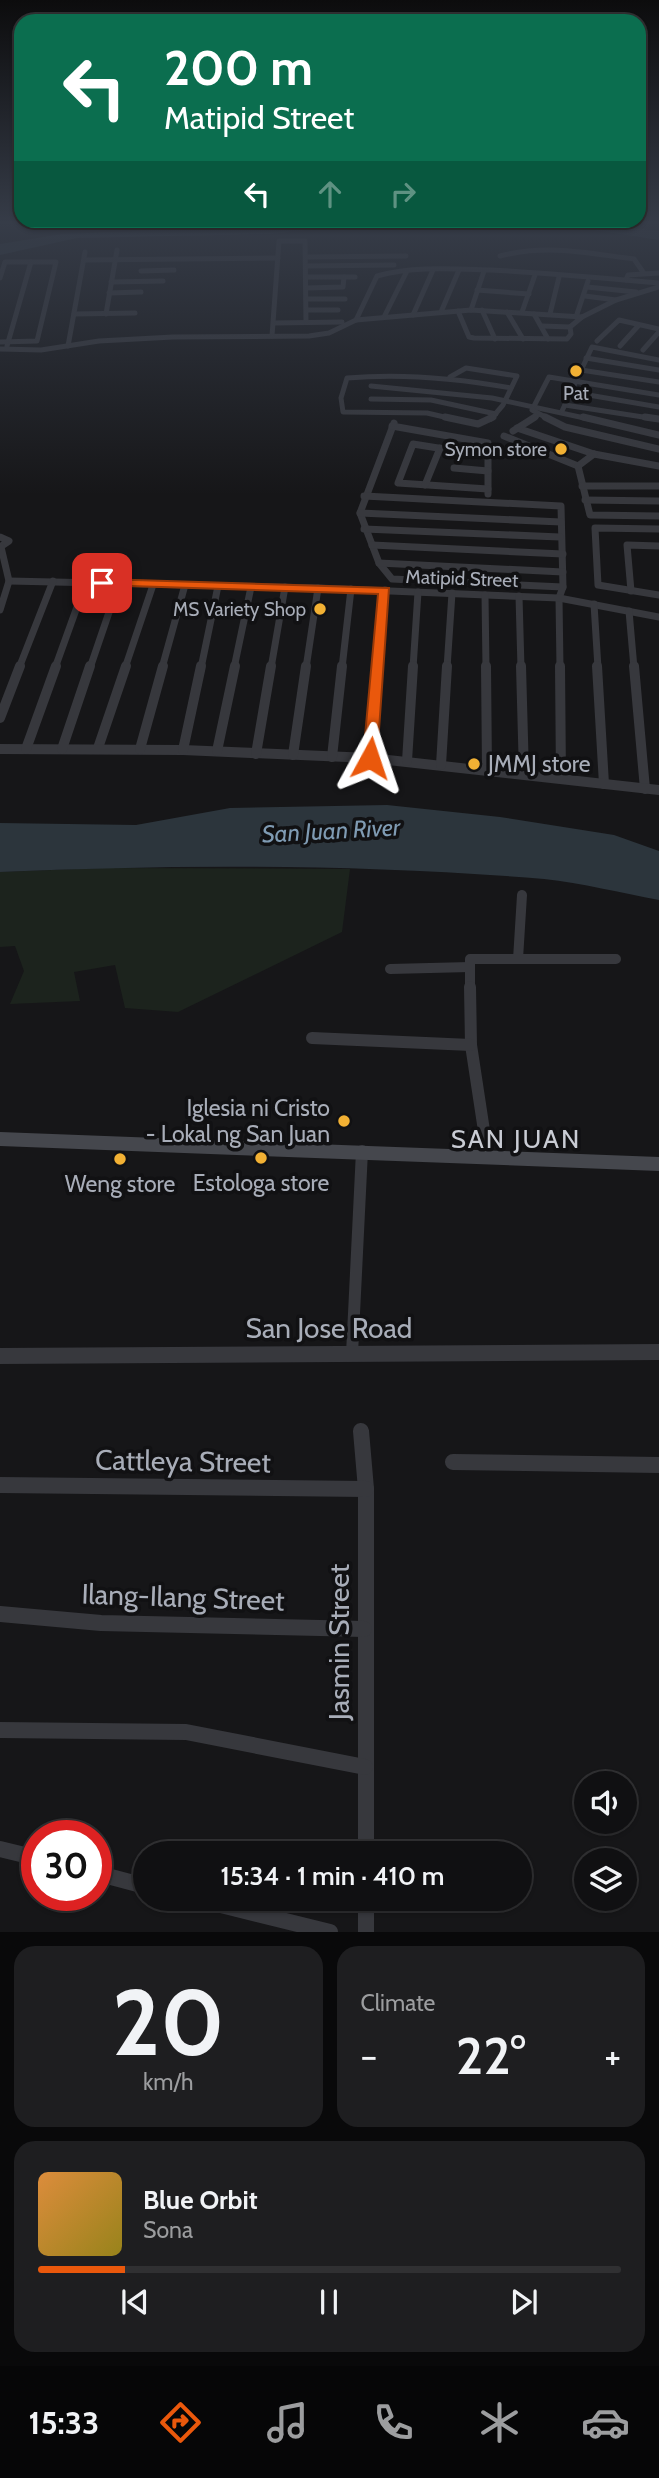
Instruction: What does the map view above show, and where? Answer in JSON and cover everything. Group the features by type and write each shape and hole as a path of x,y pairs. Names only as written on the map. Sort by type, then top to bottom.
{"main road":[{"path":"0,1139 659,1164"}],"street":[{"path":"5,346 15,314"},
{"path":"5,346 37,341 43,314"},
{"path":"68,346 74,314"},
{"path":"272,336 275,314"},
{"path":"306,322 307,314"},
{"path":"356,320 359,314"},
{"path":"0,342 5,346 41,349 99,341 330,333 356,320 421,314"},
{"path":"459,314 469,337 567,339 571,334 570,327"},
{"path":"484,314 495,338"},
{"path":"508,314 523,339"},
{"path":"534,314 548,339"},
{"path":"552,314 579,317"},
{"path":"570,327 585,314"},
{"path":"643,350 659,331 619,320 597,341 659,354"},
{"path":"274,323 342,322"},
{"path":"620,346 639,325"},
{"path":"542,326 570,327"},
{"path":"564,408 592,348 659,360"},
{"path":"586,358 659,370"},
{"path":"450,377 466,368 517,376 506,401 486,423 478,424 428,413 344,412 341,398 347,378 372,375 450,377 511,388"},
{"path":"581,370 659,382"},
{"path":"372,375 371,399 374,411"},
{"path":"659,395 549,377 533,406 538,415 577,430 659,449"},
{"path":"371,386 434,388 533,406 659,419"},
{"path":"571,393 659,407"},
{"path":"371,399 431,400 495,414"},
{"path":"564,408 635,431 659,435"},
{"path":"538,415 505,436 579,466"},
{"path":"635,431 642,417"},
{"path":"487,503 488,443 393,425 364,496 360,513 379,563 392,579 563,587"},
{"path":"517,428 594,454 659,466"},
{"path":"488,457 413,444 398,483 488,489"},
{"path":"425,485 440,448"},
{"path":"579,466 594,454"},
{"path":"579,466 590,515 659,516"},
{"path":"454,468 488,471"},
{"path":"582,486 659,486"},
{"path":"364,496 561,506 561,778"},
{"path":"586,500 659,501"},
{"path":"456,581 460,502"},
{"path":"360,513 561,522"},
{"path":"659,529 595,528 598,585 659,595"},
{"path":"364,529 560,537"},
{"path":"0,537 9,541 1,547 9,581 0,610"},
{"path":"372,545 563,554"},
{"path":"631,591 627,545 659,546"},
{"path":"379,563 563,572"},
{"name":"Matipid Street","path":"9,581 385,590 559,598 659,617"},
{"path":"0,718 52,581"},
{"path":"26,749 86,582"},
{"path":"62,749 119,583"},
{"path":"97,748 153,585"},
{"path":"140,749 185,585"},
{"path":"183,750 218,586"},
{"path":"217,751 251,587"},
{"path":"256,754 285,587"},
{"path":"293,755 318,588"},
{"path":"332,758 351,589"},
{"path":"370,758 385,590"},
{"path":"407,761 418,592"},
{"path":"441,765 452,593"},
{"path":"485,595 487,770"},
{"path":"519,596 524,774"},
{"path":"594,604 604,784"},
{"path":"629,611 645,789"},
{"path":"0,750 97,748 370,758 659,790"},
{"path":"518,959 522,895"},
{"path":"488,1157 471,1045 470,959 616,959"},
{"path":"390,969 470,967"},
{"path":"312,1038 471,1045"},
{"path":"352,1354 362,1151"},
{"name":"San Jose Road","path":"0,1356 659,1352"},
{"name":"Jasmin Street","path":"361,1431 366,1489 366,1841"},
{"path":"453,1462 659,1465"},
{"name":"Cattleya Street","path":"0,1485 366,1489"},
{"name":"Ilang-Ilang Street","path":"0,1614 101,1623 364,1629"},
{"path":"0,1730 186,1732 365,1767"},
{"path":"0,1849 21,1854"},
{"path":"112,1877 133,1883"},
{"path":"245,1911 330,1932"},
{"path":"366,1911 366,1932"}],"shaded area":[{"path":"103,868 350,869 342,932 178,1012 125,1008 115,965 74,972 80,1001 10,1004 24,971 15,946 0,947 0,872"}],"water":[{"name":"San Juan River","path":"387,805 500,817 614,835 659,851 659,900 544,879 408,870 204,867 0,872 0,823 136,825 230,808"}],"place":[{"name":"Pat","path":"576,371"},
{"name":"Symon store","path":"561,449"},
{"name":"MS Variety Shop","path":"320,609"},
{"name":"JMMJ store","path":"474,764"},
{"name":"Iglesia ni Cristo - Lokal ng San Juan","path":"344,1121"},
{"name":"Estologa store","path":"261,1158"},
{"name":"Weng store","path":"120,1159"}],"district":[{"name":"SAN JUAN","path":"516,1139"}],"route":[{"path":"102,583 385,590 370,758"}]}
